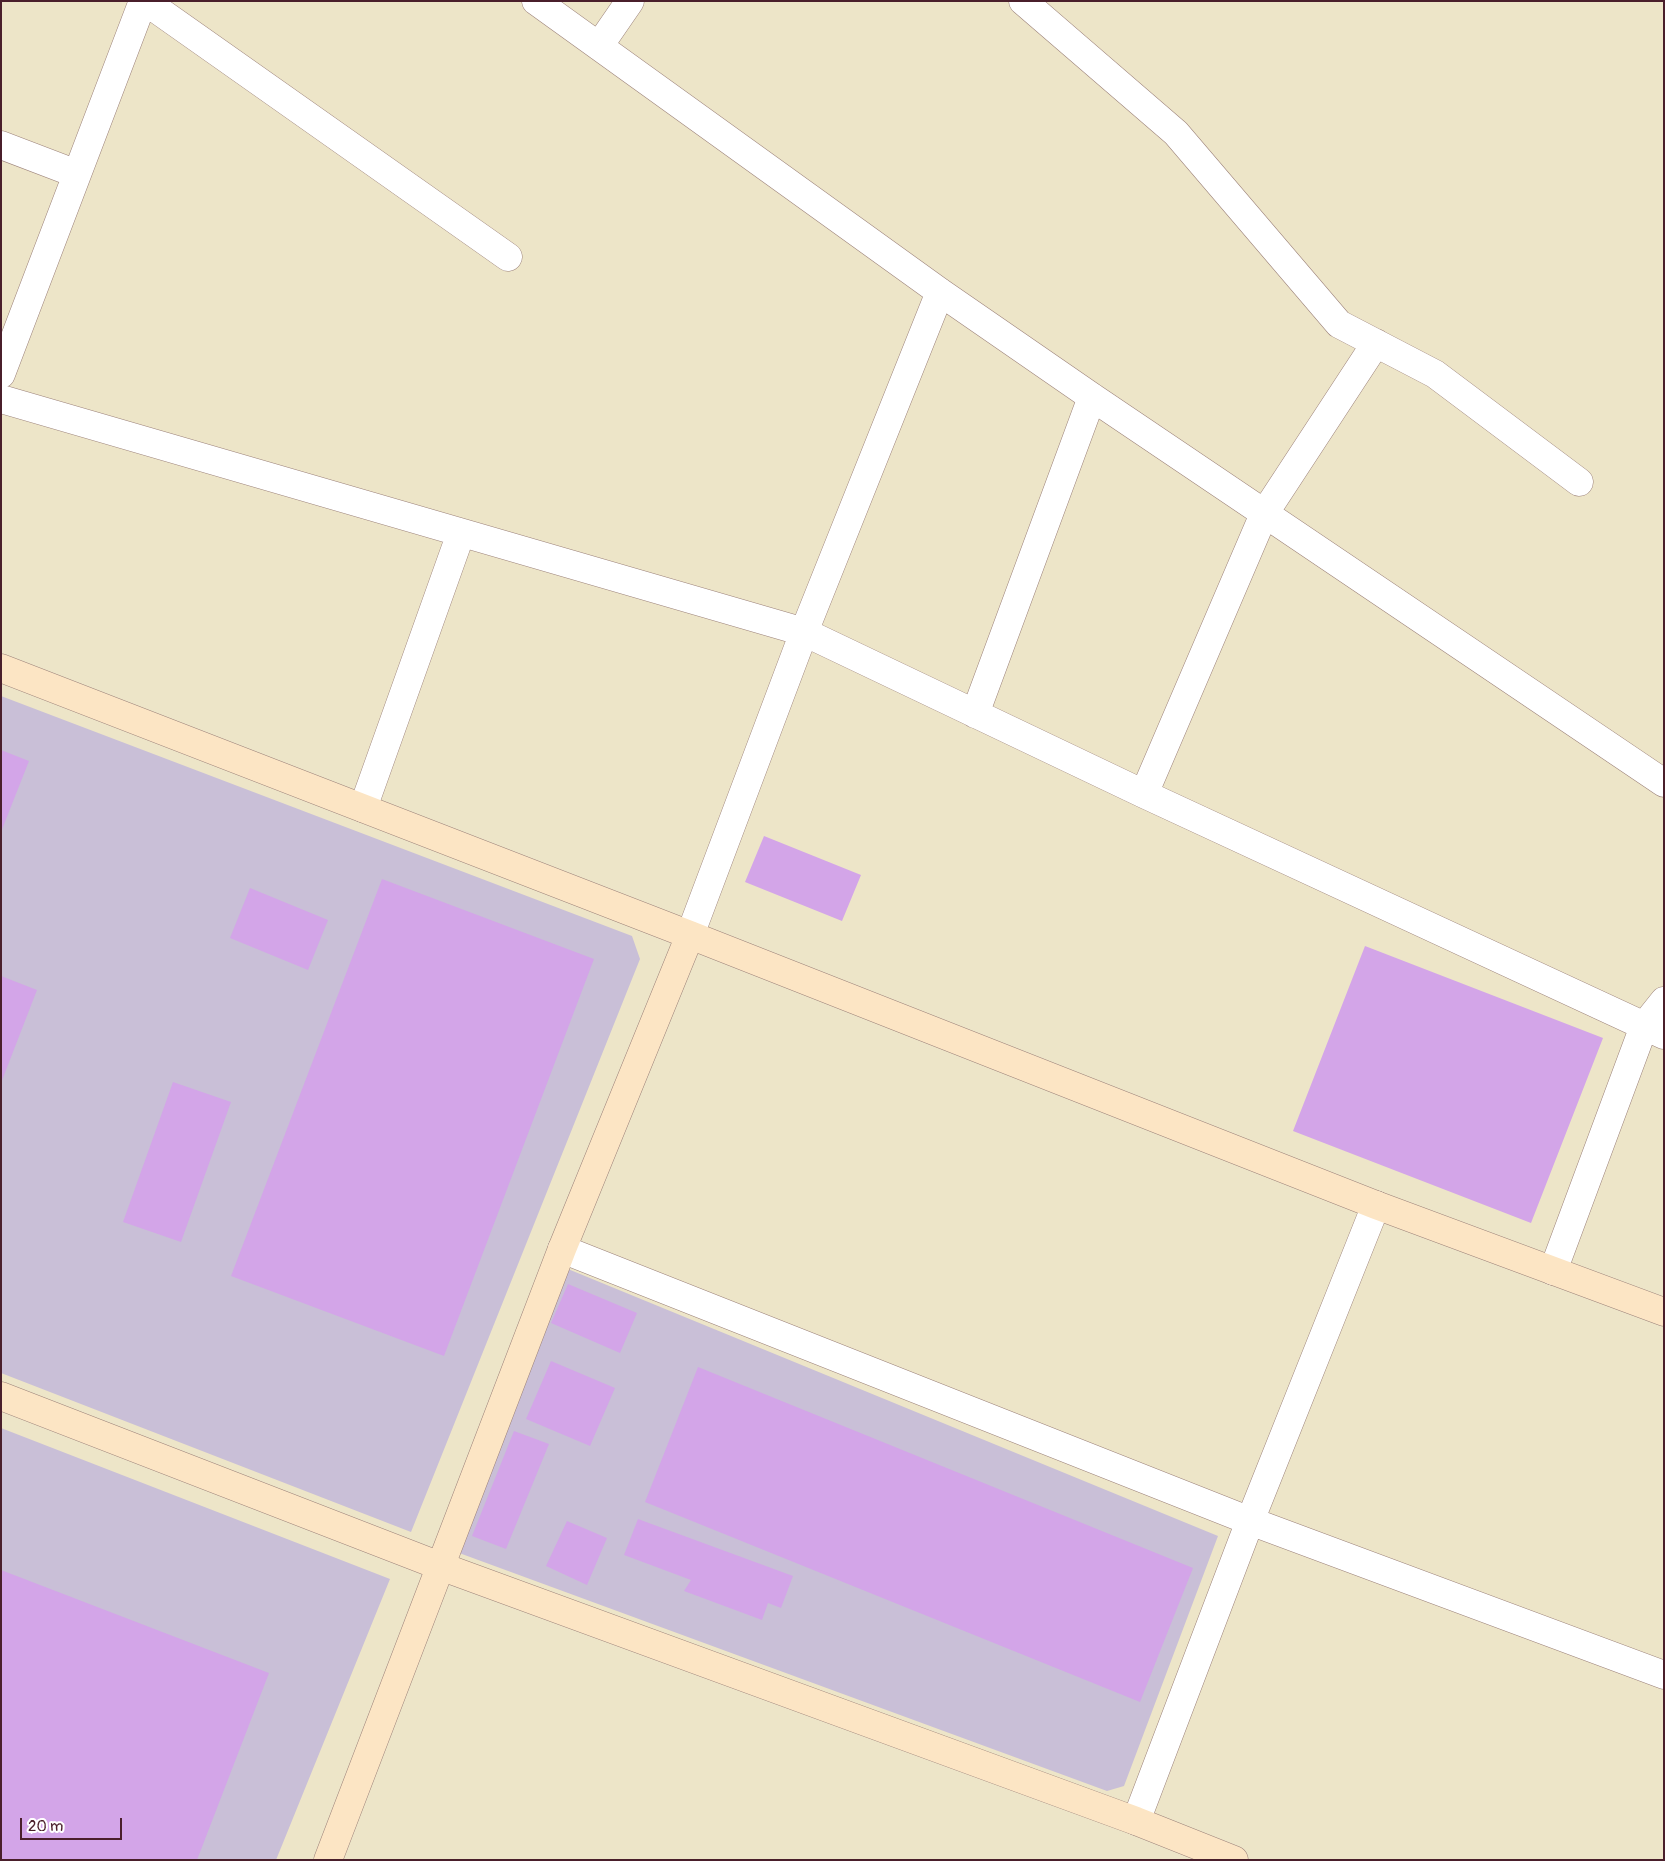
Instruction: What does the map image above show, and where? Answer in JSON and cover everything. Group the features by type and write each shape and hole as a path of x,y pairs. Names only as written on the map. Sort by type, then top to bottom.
{"street":[{"path":"1,374 144,1 508,257"},
{"path":"536,1 940,292 1264,514 1664,783"},
{"path":"599,46 630,1"},
{"path":"1023,1 1176,133 1339,324 1435,374 1579,482"},
{"path":"1,145 78,174"},
{"path":"328,1860 562,1249 690,935 804,632 940,292"},
{"path":"1144,794 1264,514 1376,343"},
{"path":"975,714 1092,397"},
{"path":"1,399 804,632 1144,794 1654,1030"},
{"path":"363,808 462,533"},
{"path":"1,668 690,935 1376,1205 1664,1312"},
{"path":"1553,1271 1654,1030 1664,1001"},
{"path":"1136,1821 1250,1521 1376,1205"},
{"path":"562,1249 1250,1521 1664,1675"},
{"path":"1,1396 440,1566 1136,1821 1234,1860"}],"shaded area":[{"path":"1,696 632,936 640,959 411,1532 1,1373"},
{"path":"563,1267 1218,1536 1124,1786 1107,1791 451,1550"},
{"path":"1,1428 390,1579 276,1860 1,1860"}],"building":[{"path":"1,750 29,761 1,832"},
{"path":"764,836 861,875 842,921 745,882"},
{"path":"382,879 594,959 444,1356 231,1276"},
{"path":"250,888 328,920 308,970 230,938"},
{"path":"1365,946 1603,1038 1531,1223 1293,1131"},
{"path":"1,976 37,990 1,1083"},
{"path":"173,1082 231,1102 181,1242 123,1222"},
{"path":"568,1284 637,1313 620,1353 551,1323"},
{"path":"551,1361 615,1388 590,1446 526,1419"},
{"path":"698,1367 1193,1568 1140,1702 645,1502"},
{"path":"514,1431 549,1444 506,1549 472,1536"},
{"path":"638,1519 793,1576 781,1608 768,1603 762,1620 684,1591 691,1580 624,1555"},
{"path":"567,1521 607,1538 587,1585 546,1566"},
{"path":"1,1570 269,1673 197,1860 1,1860"}]}
